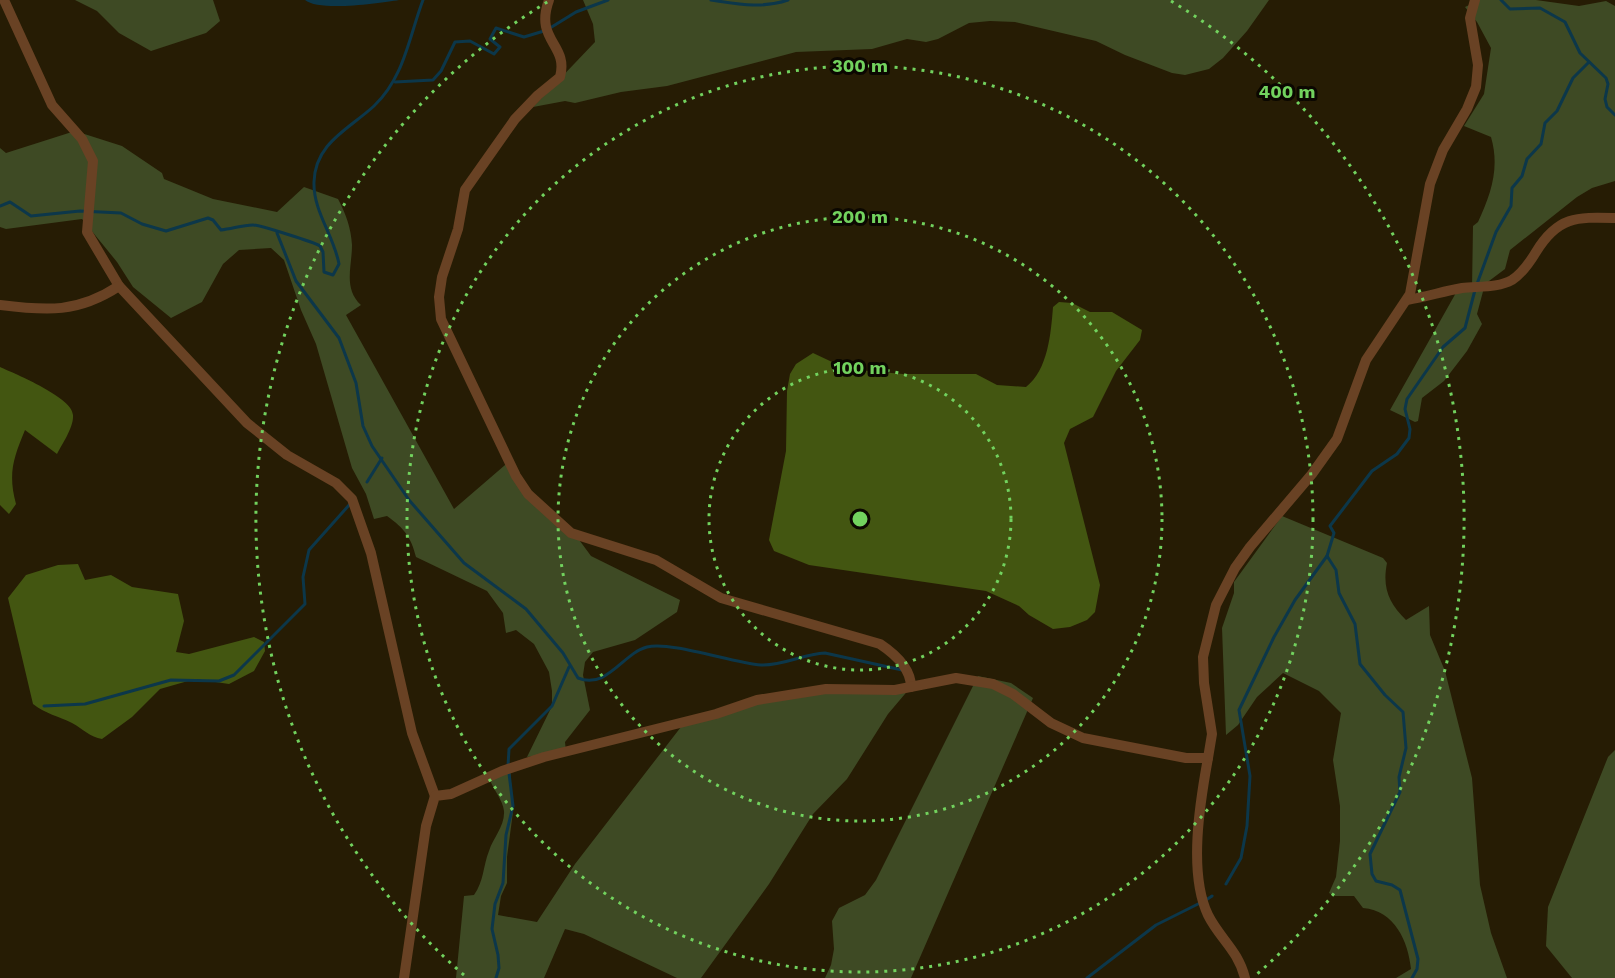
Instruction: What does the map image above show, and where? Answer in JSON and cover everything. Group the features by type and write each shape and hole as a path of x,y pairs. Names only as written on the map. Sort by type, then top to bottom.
{"street":[{"path":"4,0 52,105 82,139 93,160 86,225 92,244 119,286 247,423 287,455 336,483 352,499 371,553 412,733 435,796 426,826 404,978"},
{"path":"549,0 544,23 548,38 561,59 560,77 515,119 465,190 439,297 441,319 504,455 528,494 572,533 656,560 721,598 880,644 894,654 909,672 911,687"},
{"path":"1245,978 1237,953 1212,922 1203,901 1197,851 1198,822 1212,734 1204,683 1203,657 1216,605 1235,568 1312,474 1337,439 1366,360 1407,300 1416,275 1422,218 1430,184 1443,150 1467,109 1476,87 1478,64 1470,18 1475,0"},
{"path":"1407,300 1464,288 1505,284 1516,277 1528,264 1543,240 1559,225 1585,217 1615,218"},
{"path":"0,305 40,310 79,306 119,286"},
{"path":"435,796 462,790 502,771 544,757 716,714 757,700 826,689 896,690 956,678 978,680 1013,694 1051,723 1083,738 1162,754 1208,758"}],"green space":[{"path":"75,0 213,0 220,21 206,33 151,51 119,33 97,11"},
{"path":"583,0 1269,0 1247,31 1223,58 1209,69 1185,75 1172,73 1096,41 1015,22 990,21 969,23 938,39 926,42 907,39 872,49 796,52 667,86 621,92 575,103 565,101 533,107 595,42 593,24"},
{"path":"1480,0 1536,0 1579,6 1606,1 1615,6 1615,181 1592,188 1577,197 1510,250 1505,269 1485,284 1477,314 1482,324 1467,351 1444,381 1422,398 1418,421 1415,422 1390,410 1457,291 1472,288 1473,226 1483,212 1493,181 1495,159 1491,137 1464,126 1484,94 1491,48 1477,22 1465,7"},
{"path":"75,131 122,146 162,173 164,179 213,199 277,212 304,187 338,199 348,221 352,245 350,284 355,298 361,305 346,315 454,509 511,460 521,478 544,506 577,537 591,556 680,600 677,612 635,640 593,652 585,662 583,675 590,710 565,742 566,752 527,757 552,706 549,672 534,644 516,630 506,633 503,613 487,591 416,557 406,534 387,516 374,519 366,494 352,468 316,344 301,310 284,260 271,248 239,250 223,264 202,302 171,318 133,287 117,262 82,219 6,229 0,227 0,148 6,153"},
{"path":"1059,302 1072,303 1090,312 1112,312 1142,330 1140,340 1116,371 1093,417 1070,429 1064,443 1100,585 1095,612 1087,620 1070,627 1053,629 1029,615 1019,606 986,591 809,565 774,551 769,540 786,451 787,391 790,374 796,364 813,353 847,369 903,374 976,374 997,385 1026,387 1044,361 1053,307"},
{"path":"0,367 54,394 71,408 73,415 70,430 57,454 25,430 17,450 12,475 16,504 9,514 0,505"},
{"path":"1282,516 1383,558 1387,563 1385,580 1388,594 1406,620 1429,606 1430,635 1445,671 1472,778 1480,885 1491,933 1507,978 1396,978 1411,969 1407,948 1398,929 1384,915 1363,908 1354,896 1335,896 1329,893 1336,877 1340,841 1340,806 1333,760 1341,713 1319,691 1283,673 1257,697 1238,725 1226,735 1222,628 1234,593 1234,582"},
{"path":"78,564 85,580 111,575 132,587 178,594 184,621 176,652 189,654 254,637 264,642 265,651 254,671 229,684 195,679 160,689 132,717 102,739 94,736 33,704 8,598 26,575 58,565"},
{"path":"978,676 1011,683 1033,698 911,978 825,978 831,965 834,949 832,921 839,908 865,895 876,880"},
{"path":"910,688 888,714 847,779 813,814 769,884 701,978 677,978 584,934 565,929 544,978 456,978 464,896 474,895 477,890 489,851 504,816 502,803 489,777 510,766 513,812 507,857 507,883 501,896 498,915 537,922 575,864 684,723 770,696"},
{"path":"1615,750 1615,978 1572,978 1546,946 1548,907 1608,757"}],"water":[{"path":"305,0 399,0 336,6 312,4"}],"waterway":[{"path":"0,206 10,202 31,216 80,211 121,213 142,224 166,231 208,218 213,220 221,230 253,225 320,246 323,252 324,272 333,275 339,264 317,203 314,182 316,168 320,157 335,138 374,106 392,83 399,70 423,0"},
{"path":"550,28 576,12 608,0"},
{"path":"711,0 759,5 788,0"},
{"path":"1501,0 1510,9 1540,8 1565,22 1580,53 1606,78 1608,84 1605,99 1607,107 1615,115"},
{"path":"395,82 433,80 441,71 455,42 470,41 494,54 500,47 490,39 496,28 524,37 544,31"},
{"path":"1477,284 1496,232 1511,206 1512,188 1522,176 1527,159 1541,144 1545,123 1557,111 1573,78 1589,62"},
{"path":"277,233 296,281 339,338 356,383 363,426 372,446 409,500 464,563 526,609 563,653 578,678 598,679 638,651 658,646 761,665 777,664 825,653 902,670"},
{"path":"1412,978 1417,969 1418,959 1400,890 1392,885 1376,881 1372,874 1370,854 1400,792 1399,777 1406,748 1403,712 1385,695 1360,664 1355,624 1339,593 1336,570 1327,556 1334,533 1330,526 1372,471 1397,454 1409,438 1410,429 1405,409 1407,399 1443,347 1465,328 1475,290"},
{"path":"367,482 382,458"},
{"path":"44,706 85,704 171,680 219,681 234,675 305,604 303,577 309,550 350,504"},
{"path":"1226,884 1241,858 1247,826 1250,776 1239,710 1274,637 1295,600 1327,556"},
{"path":"508,766 509,749 552,706 569,667"},
{"path":"496,978 499,968 498,955 492,929 495,904 503,883 506,835 513,806 509,773"},
{"path":"1206,900 1212,896"},
{"path":"1087,978 1156,925 1200,903"}]}
